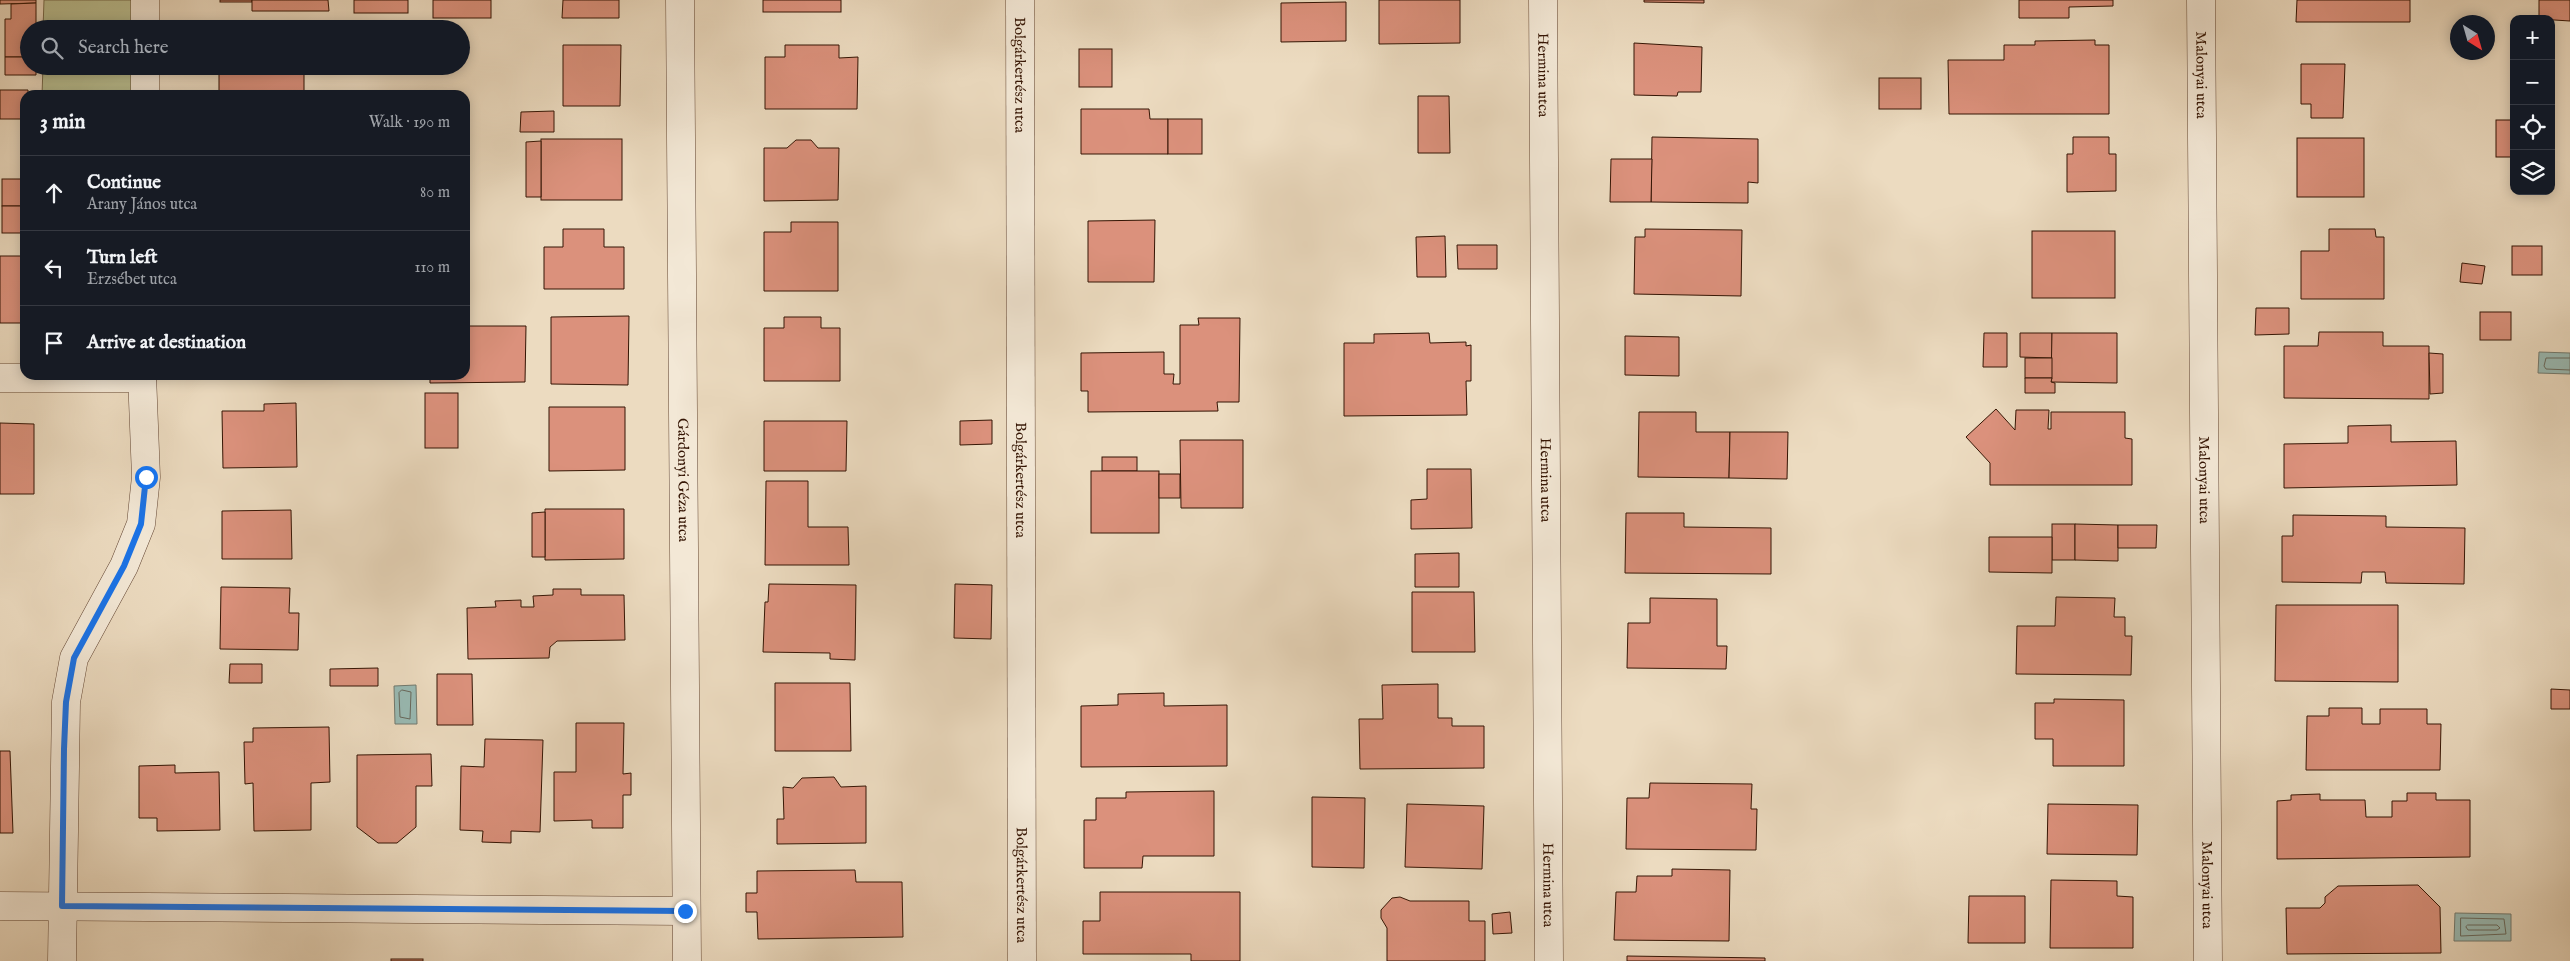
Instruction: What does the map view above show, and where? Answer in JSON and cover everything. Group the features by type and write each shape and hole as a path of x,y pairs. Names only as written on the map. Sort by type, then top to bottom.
{"street":[{"path":"145,0 145,20"},
{"name":"Gárdonyi Géza utca","path":"680,0 686,961"},
{"name":"Bolgárkertész utca","path":"1020,0 1022,961"},
{"name":"Hermina utca","path":"1543,0 1549,961"},
{"name":"Malonyai utca","path":"2201,0 2208,961"},
{"path":"145,75 145,90"},
{"path":"0,378 20,378"},
{"path":"62,961 66,702 74,658 124,566 141,524 146,477 142,380"},
{"path":"0,906 685,911"}],"green space":[{"path":"44,0 134,0 134,20 43,20"},
{"path":"43,75 134,75 133,90 42,90"}],"water":[{"path":"2539,352 2570,353 2570,374 2538,373"},
{"path":"416,685 417,724 395,724 394,686"},
{"path":"2455,913 2511,914 2511,941 2454,941"}],"building":[{"path":"0,0 36,0 36,3 0,4"},
{"path":"220,0 252,0 252,2 220,2"},
{"path":"252,0 328,0 329,11 252,11"},
{"path":"354,0 408,0 408,13 354,13"},
{"path":"433,0 491,0 491,18 433,18"},
{"path":"563,0 619,0 619,18 562,18"},
{"path":"763,0 841,0 841,12 763,12"},
{"path":"1379,0 1460,0 1460,43 1379,44"},
{"path":"1644,0 1704,0 1704,3 1644,2"},
{"path":"2019,0 2113,0 2113,6 2069,7 2069,18 2019,18"},
{"path":"2297,0 2410,0 2410,22 2296,22"},
{"path":"2539,0 2570,0 2570,21 2555,20 2555,15 2539,15"},
{"path":"1346,2 1346,41 1281,42 1281,3"},
{"path":"36,3 36,20 20,20 20,57 5,57 5,19 11,19 11,4"},
{"path":"2095,40 2095,45 2109,45 2109,114 1949,114 1948,60 2004,60 2004,45 2035,45 2035,41"},
{"path":"1634,43 1702,47 1701,92 1678,92 1677,96 1634,95"},
{"path":"563,45 621,45 620,106 563,106"},
{"path":"785,45 839,45 839,58 858,57 857,109 765,109 765,57 785,57"},
{"path":"1079,49 1112,49 1112,87 1079,87"},
{"path":"5,57 20,57 20,75 5,75"},
{"path":"2301,64 2345,64 2343,118 2311,118 2311,104 2301,104"},
{"path":"219,75 304,75 304,90 219,90"},
{"path":"1879,78 1921,78 1921,109 1879,109"},
{"path":"0,90 20,90 20,119 0,119"},
{"path":"1418,96 1449,96 1450,153 1418,153"},
{"path":"1081,109 1149,109 1150,119 1168,119 1168,154 1081,154"},
{"path":"554,111 554,132 520,132 521,112"},
{"path":"1168,119 1202,119 1202,154 1168,154"},
{"path":"2496,120 2510,120 2510,157 2496,157"},
{"path":"1652,137 1758,139 1758,183 1748,182 1748,203 1651,202"},
{"path":"2073,137 2109,137 2109,154 2116,154 2116,191 2067,192 2067,154 2073,154"},
{"path":"2297,138 2364,138 2364,197 2297,197"},
{"path":"541,139 622,139 622,200 541,200"},
{"path":"796,140 811,140 818,148 839,148 838,200 764,201 764,148 787,148"},
{"path":"541,141 541,197 526,197 526,142"},
{"path":"1611,159 1652,159 1651,202 1610,202"},
{"path":"2,179 20,179 20,206 2,206"},
{"path":"2,206 20,206 20,233 2,233"},
{"path":"1155,220 1154,282 1088,282 1088,221"},
{"path":"791,222 838,222 838,291 764,291 764,232 791,232"},
{"path":"563,229 604,229 604,247 624,247 624,289 544,289 544,247 563,247"},
{"path":"1645,229 1742,230 1741,296 1634,294 1635,237 1645,237"},
{"path":"2329,229 2375,229 2376,237 2384,237 2384,299 2301,299 2301,251 2329,251"},
{"path":"2032,231 2115,231 2115,298 2032,298"},
{"path":"1445,236 1446,277 1417,277 1416,237"},
{"path":"1457,245 1497,245 1497,269 1458,269"},
{"path":"2512,246 2542,246 2542,275 2512,275"},
{"path":"0,256 20,256 20,323 0,323"},
{"path":"2462,263 2485,266 2482,284 2460,282"},
{"path":"2256,308 2289,308 2289,334 2255,335"},
{"path":"2480,312 2511,312 2511,340 2480,340"},
{"path":"629,316 628,385 551,384 551,317"},
{"path":"784,317 821,317 821,328 840,328 840,381 764,381 764,328 784,328"},
{"path":"1198,318 1240,318 1239,402 1217,402 1218,411 1088,412 1088,391 1081,391 1081,353 1164,352 1164,374 1174,374 1173,384 1180,384 1180,325 1199,325"},
{"path":"470,326 526,326 525,382 430,383 430,380 470,380"},
{"path":"2319,332 2383,332 2383,346 2429,346 2429,399 2284,398 2284,346 2318,346"},
{"path":"1429,333 1430,343 1466,342 1466,346 1471,345 1471,381 1466,381 1467,415 1344,416 1344,343 1374,343 1374,334"},
{"path":"1984,333 2007,333 2007,367 1983,367"},
{"path":"2020,333 2052,333 2052,358 2020,357"},
{"path":"2052,333 2117,333 2117,383 2051,382"},
{"path":"1625,336 1679,337 1679,376 1625,375"},
{"path":"2429,353 2443,354 2443,393 2430,394"},
{"path":"2025,358 2052,358 2052,378 2025,378"},
{"path":"2025,378 2052,378 2051,382 2055,383 2055,393 2025,393"},
{"path":"425,393 458,393 458,448 425,448"},
{"path":"296,403 297,467 223,468 222,411 264,411 264,404"},
{"path":"549,407 625,407 625,470 549,471"},
{"path":"1996,409 2015,430 2016,410 2049,410 2048,429 2051,429 2051,412 2125,412 2125,438 2132,439 2132,485 1990,485 1990,463 1966,437"},
{"path":"1639,412 1696,412 1696,432 1730,432 1729,478 1638,477"},
{"path":"992,420 992,444 960,445 960,421"},
{"path":"764,421 847,421 846,471 764,471"},
{"path":"0,423 34,424 34,494 0,494"},
{"path":"2391,425 2391,442 2456,441 2457,485 2284,488 2284,444 2348,443 2348,426"},
{"path":"1730,432 1788,432 1787,479 1729,478"},
{"path":"1180,440 1243,440 1243,508 1181,508"},
{"path":"1102,457 1137,457 1137,471 1102,471"},
{"path":"1427,469 1471,469 1472,528 1411,529 1411,500 1427,499"},
{"path":"1091,471 1159,471 1159,533 1091,533"},
{"path":"1159,474 1180,474 1180,498 1159,498"},
{"path":"766,481 808,481 808,527 848,527 849,565 765,565"},
{"path":"545,509 624,509 624,559 545,560"},
{"path":"291,510 292,559 222,559 222,511"},
{"path":"545,512 545,557 532,557 532,513"},
{"path":"1626,513 1684,513 1684,527 1771,528 1771,574 1625,573"},
{"path":"2293,515 2386,516 2386,527 2465,528 2464,584 2386,583 2385,572 2362,572 2361,583 2282,582 2282,536 2293,536"},
{"path":"2052,524 2075,524 2075,560 2052,560"},
{"path":"2075,524 2118,525 2118,561 2075,560"},
{"path":"2118,525 2157,525 2156,548 2118,548"},
{"path":"1989,537 2052,537 2052,573 1989,572"},
{"path":"1459,553 1459,587 1415,587 1415,554"},
{"path":"769,584 856,585 855,660 830,659 830,653 763,652 765,602 768,602"},
{"path":"955,584 992,585 991,639 954,638"},
{"path":"221,587 290,588 289,613 299,613 298,650 220,649"},
{"path":"553,589 581,589 581,595 624,595 625,640 557,641 550,647 549,658 468,659 467,608 496,607 495,601 521,600 521,607 534,607 533,596 553,595"},
{"path":"1412,592 1474,592 1475,652 1412,652"},
{"path":"2056,597 2115,598 2114,617 2125,617 2125,636 2132,636 2131,675 2016,674 2017,626 2055,626"},
{"path":"1650,598 1717,599 1717,646 1727,646 1726,669 1627,668 1628,623 1650,623"},
{"path":"2276,605 2398,605 2398,682 2275,681"},
{"path":"230,664 262,664 262,683 229,683"},
{"path":"378,668 378,686 330,686 330,669"},
{"path":"437,674 472,674 473,725 437,725"},
{"path":"775,683 850,683 851,751 775,751"},
{"path":"1438,684 1438,718 1452,718 1452,726 1484,726 1484,768 1360,769 1359,719 1383,719 1382,685"},
{"path":"2551,689 2570,690 2570,709 2551,709"},
{"path":"1164,693 1164,706 1227,705 1227,766 1081,767 1081,706 1118,705 1118,694"},
{"path":"2054,699 2124,700 2124,766 2053,766 2053,739 2035,739 2035,703 2054,703"},
{"path":"2329,708 2362,708 2362,724 2380,724 2380,709 2427,709 2427,724 2441,724 2440,770 2306,770 2307,716 2329,716"},
{"path":"576,723 624,723 623,774 631,773 631,795 623,795 623,828 592,828 592,820 554,821 554,772 576,772"},
{"path":"329,727 330,782 311,783 311,830 254,831 253,783 245,784 244,742 253,742 253,728"},
{"path":"485,739 543,740 540,832 511,831 511,843 482,842 483,831 460,830 461,766 484,767"},
{"path":"0,751 10,751 13,833 0,833"},
{"path":"431,754 432,786 416,786 416,827 397,843 378,843 357,827 357,755"},
{"path":"175,765 175,773 219,772 220,830 157,831 157,818 139,818 139,766"},
{"path":"834,777 841,787 866,786 866,843 777,844 777,819 784,819 783,787 793,788 802,778"},
{"path":"1650,783 1752,784 1751,809 1757,809 1756,850 1626,849 1627,798 1649,798"},
{"path":"1214,791 1214,856 1143,856 1142,868 1084,868 1084,820 1096,820 1096,798 1126,798 1126,792"},
{"path":"2407,793 2436,793 2436,800 2470,800 2470,857 2277,859 2277,801 2291,800 2291,795 2320,794 2320,800 2365,800 2366,817 2392,817 2392,801 2407,801"},
{"path":"1312,797 1365,798 1364,868 1312,867"},
{"path":"1407,804 1484,806 1482,869 1405,867"},
{"path":"2048,804 2138,805 2137,855 2047,854"},
{"path":"1672,869 1730,870 1729,941 1614,940 1616,892 1636,892 1637,876 1672,876"},
{"path":"855,870 856,882 902,882 903,937 758,939 757,912 746,912 746,893 757,893 757,871"},
{"path":"2051,880 2117,881 2117,896 2133,897 2133,948 2050,948"},
{"path":"2418,885 2440,907 2441,953 2287,954 2286,908 2320,908 2325,903 2325,897 2338,886"},
{"path":"1100,892 1240,892 1240,961 1191,961 1191,954 1083,954 1083,921 1100,921"},
{"path":"1969,896 2025,896 2025,943 1968,943"},
{"path":"1400,897 1410,901 1469,901 1469,921 1485,921 1485,961 1387,961 1387,928 1381,918 1381,910 1392,898"},
{"path":"1510,912 1512,933 1493,934 1492,914"},
{"path":"1627,956 1765,958 1765,961 1627,961"},
{"path":"391,959 423,959 423,961 391,961"}],"route":[{"path":"146,477 141,524 124,566 94,617 74,658 66,702 62,906 685,911"}]}
